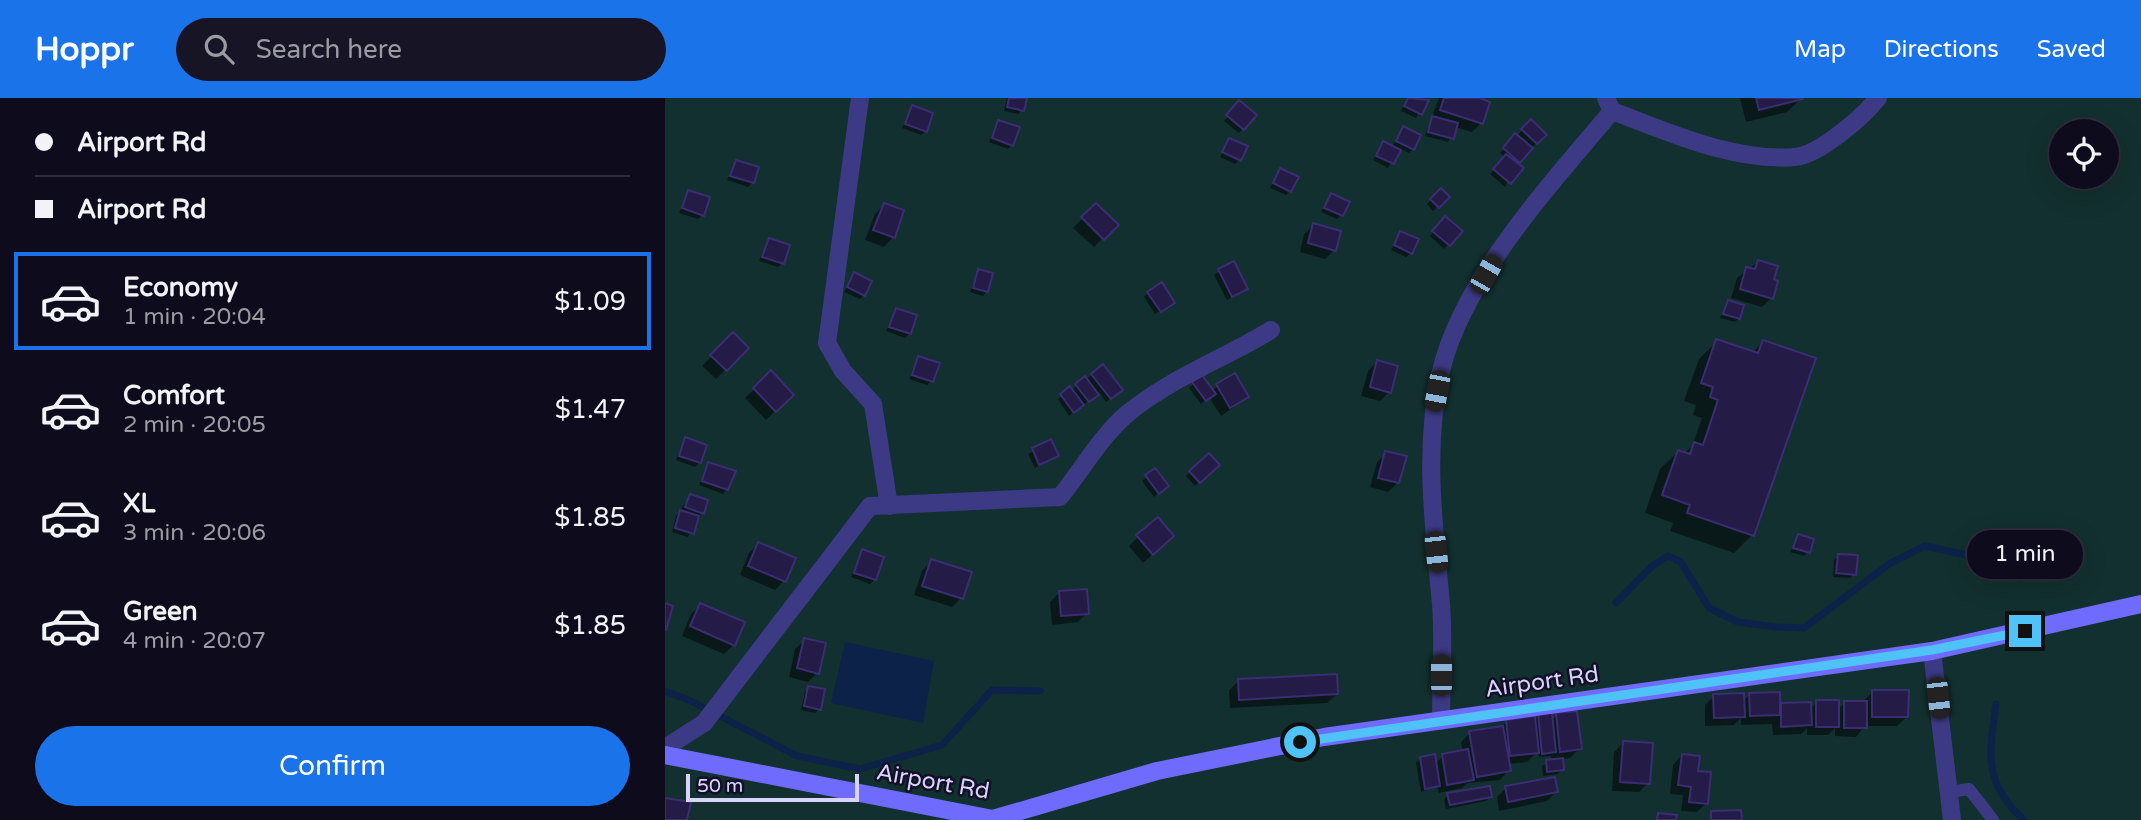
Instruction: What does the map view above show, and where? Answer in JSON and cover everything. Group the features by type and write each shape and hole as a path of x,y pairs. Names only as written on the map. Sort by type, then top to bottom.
{"main road":[{"name":"Airport Rd","path":"665,755 993,819 1157,771 1324,737 1932,650 2141,604"}],"street":[{"path":"860,98 827,343 843,371 873,404 889,506"},
{"path":"1441,721 1441,607 1430,450 1441,368 1461,318 1499,252 1609,104 1675,134 1744,154 1796,157 1816,150 1869,109 1878,98"},
{"path":"665,748 704,723 870,506 1060,497 1125,416 1160,389 1236,351 1271,330"},
{"path":"1932,650 1952,820"}],"lane":[{"path":"1949,792 1969,789 1993,820"}],"green space":[{"path":"665,98 2141,98 2141,820 665,820"}],"water":[{"path":"845,642 934,661 923,723 831,703"}],"building":[{"path":"1009,98 1027,98 1024,111 1007,107"},
{"path":"1408,98 1429,100 1422,115 1404,106"},
{"path":"1444,98 1480,98 1490,102 1483,124 1440,110"},
{"path":"1756,98 1803,98 1803,99 1759,110"},
{"path":"1239,100 1257,115 1244,130 1226,115"},
{"path":"912,105 933,113 927,132 905,124"},
{"path":"1432,116 1458,123 1454,139 1428,132"},
{"path":"1531,119 1547,135 1537,144 1521,129"},
{"path":"998,120 1020,127 1013,146 992,138"},
{"path":"1403,126 1421,135 1414,150 1396,141"},
{"path":"1515,133 1533,148 1520,163 1503,148"},
{"path":"1229,138 1248,146 1241,161 1222,152"},
{"path":"1383,141 1401,150 1394,164 1376,156"},
{"path":"1506,154 1524,168 1511,184 1493,169"},
{"path":"736,160 759,167 754,183 730,176"},
{"path":"1280,168 1299,177 1291,192 1273,183"},
{"path":"1441,188 1450,197 1439,208 1430,199"},
{"path":"688,190 710,197 704,216 682,208"},
{"path":"1331,193 1350,202 1343,216 1324,208"},
{"path":"884,203 904,210 895,238 873,230"},
{"path":"1096,203 1119,225 1104,240 1081,217"},
{"path":"1445,216 1463,231 1450,246 1432,231"},
{"path":"1313,223 1341,231 1336,251 1308,243"},
{"path":"1400,231 1419,239 1412,254 1394,245"},
{"path":"769,238 790,245 784,264 762,257"},
{"path":"1758,260 1778,266 1774,279 1778,281 1773,299 1740,289 1746,267 1755,269"},
{"path":"1234,261 1248,289 1232,297 1218,269"},
{"path":"978,269 993,273 988,292 973,288"},
{"path":"854,272 872,281 865,296 847,287"},
{"path":"1162,282 1175,303 1161,312 1147,292"},
{"path":"1728,300 1744,305 1740,319 1723,314"},
{"path":"896,308 917,315 911,334 889,327"},
{"path":"733,332 749,348 727,371 710,355"},
{"path":"1716,339 1758,353 1763,340 1816,358 1754,536 1687,513 1690,505 1662,495 1678,450 1690,454 1694,442 1703,445 1718,400 1710,397 1713,387 1701,383"},
{"path":"918,356 940,363 933,382 912,375"},
{"path":"1377,360 1398,366 1391,393 1370,387"},
{"path":"1103,364 1123,390 1111,399 1091,374"},
{"path":"771,370 794,395 776,412 753,388"},
{"path":"1235,373 1249,397 1230,408 1216,384"},
{"path":"1202,375 1216,394 1206,401 1192,382"},
{"path":"1085,376 1099,395 1089,402 1075,384"},
{"path":"1070,386 1084,405 1074,413 1060,394"},
{"path":"685,437 707,445 701,463 679,456"},
{"path":"1051,439 1059,456 1039,465 1032,448"},
{"path":"1385,451 1407,456 1399,483 1378,478"},
{"path":"1209,453 1220,465 1200,483 1189,471"},
{"path":"708,462 736,471 728,490 702,481"},
{"path":"1155,468 1169,486 1159,494 1145,475"},
{"path":"690,494 708,500 704,514 685,507"},
{"path":"680,510 699,516 694,534 675,528"},
{"path":"1158,517 1174,536 1153,555 1136,535"},
{"path":"1798,534 1814,539 1810,553 1793,548"},
{"path":"758,542 796,558 786,582 748,566"},
{"path":"862,549 884,557 876,580 854,573"},
{"path":"1838,554 1858,555 1856,575 1836,573"},
{"path":"931,559 972,572 963,599 922,586"},
{"path":"1087,589 1089,614 1061,616 1059,591"},
{"path":"665,603 673,606 666,630 665,629"},
{"path":"700,603 745,622 735,646 690,626"},
{"path":"804,638 826,643 819,674 797,668"},
{"path":"1337,674 1338,694 1239,700 1238,679"},
{"path":"808,686 825,689 821,710 804,706"},
{"path":"1872,690 1909,690 1908,717 1872,717"},
{"path":"1780,692 1780,715 1750,716 1749,693"},
{"path":"1744,693 1745,717 1714,718 1713,694"},
{"path":"1816,700 1839,700 1839,727 1816,727"},
{"path":"1844,701 1867,701 1867,728 1844,728"},
{"path":"1811,702 1812,725 1781,727 1781,703"},
{"path":"1577,711 1582,749 1560,752 1556,713"},
{"path":"1552,712 1556,752 1542,754 1538,713"},
{"path":"1535,716 1539,753 1510,756 1506,720"},
{"path":"1503,726 1511,771 1477,777 1469,731"},
{"path":"1623,741 1653,743 1650,784 1620,782"},
{"path":"1468,749 1474,780 1447,785 1442,754"},
{"path":"1435,754 1440,786 1425,789 1420,757"},
{"path":"1682,754 1700,756 1698,771 1711,772 1708,804 1689,802 1691,787 1678,785"},
{"path":"1563,758 1564,770 1547,772 1546,760"},
{"path":"1555,777 1558,792 1508,802 1505,786"},
{"path":"1490,786 1492,797 1450,805 1447,793"},
{"path":"665,798 691,802 687,820 665,820"},
{"path":"1741,810 1742,820 1711,820 1711,811"},
{"path":"1658,813 1677,815 1676,820 1657,820"}],"waterway":[{"path":"1616,603 1652,566 1668,556 1681,562 1709,608 1738,622 1776,627 1804,628 1889,564 1925,546 1967,555 2021,578"},
{"path":"665,691 691,701 797,756 860,769 942,745 992,690 1040,691"},
{"path":"1996,704 1991,752 1995,780 2001,793 2024,820"}],"route":[{"path":"1300,742 1932,650 2025,631"}]}
